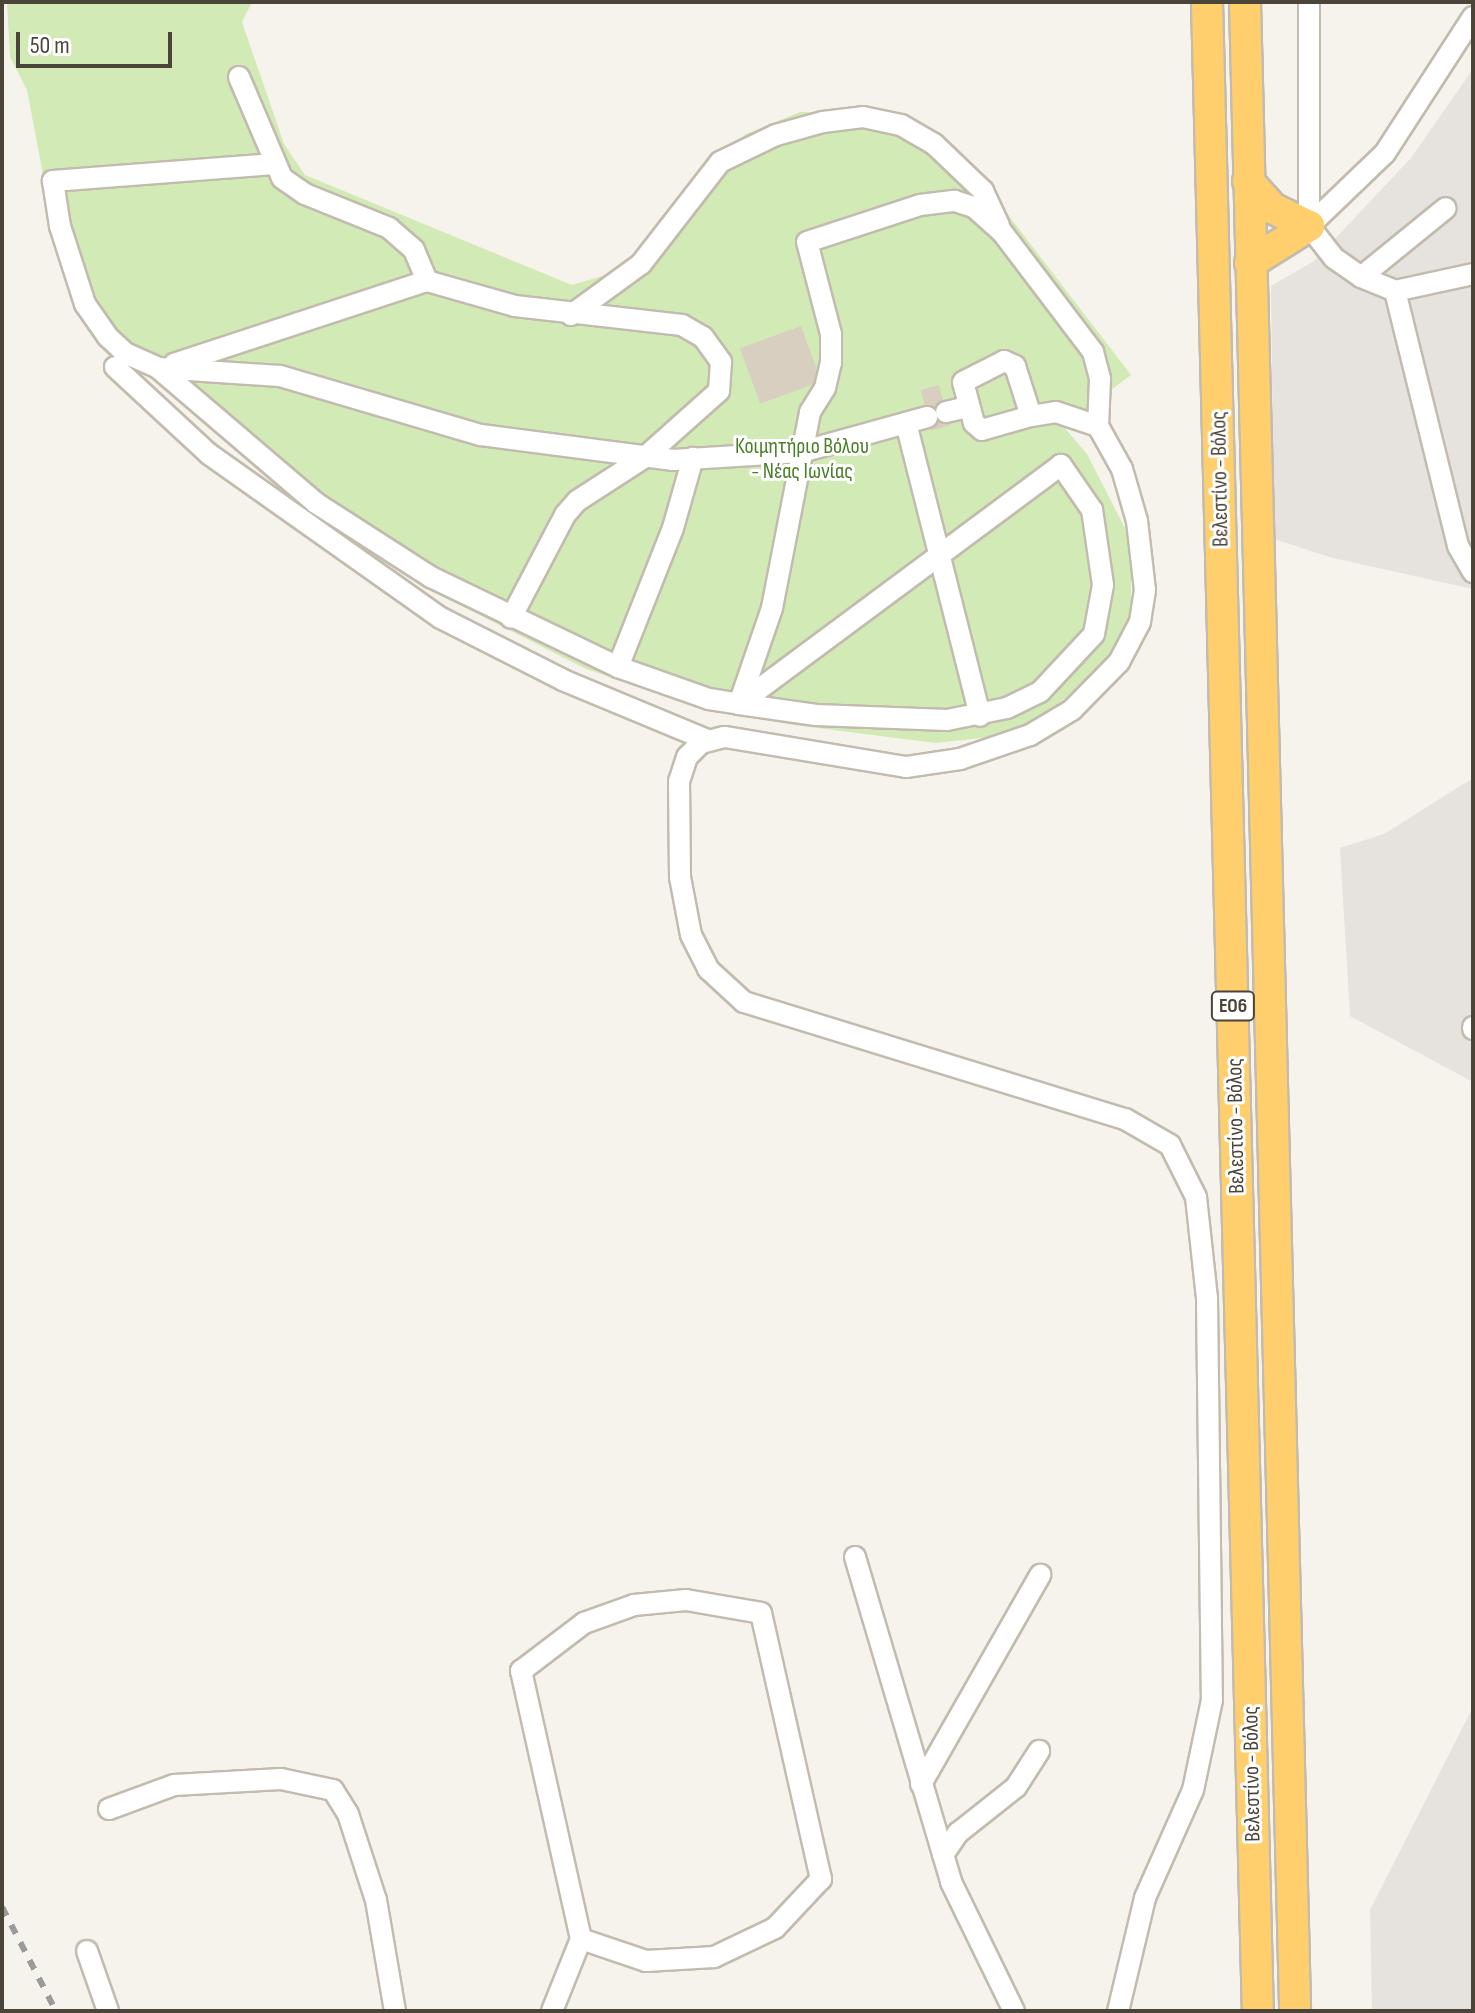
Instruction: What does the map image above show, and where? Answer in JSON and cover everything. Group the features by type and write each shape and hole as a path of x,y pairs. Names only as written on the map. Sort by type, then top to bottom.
{"highway":[{"name":"Βελεστίνο - Βόλος","path":"1207,2 1258,2011"},
{"name":"Βελεστίνο - Βόλος","path":"1245,2 1295,2011"},
{"path":"1248,181 1272,208 1309,226"},
{"path":"1250,263 1309,226"}],"street":[{"path":"1309,2 1309,226 1334,258 1361,277 1395,291 1473,274"},
{"path":"1309,226 1385,153 1473,17"},
{"path":"239,77 274,164 291,187 389,228 414,250 427,281"},
{"path":"571,315 641,264 720,162 764,140 823,122 876,120 901,125 934,144 983,191 1002,232"},
{"path":"274,164 53,181 60,226 85,304 125,353 158,368 316,503 431,577 618,667 739,704 862,720 980,716 1040,692 1094,634 1102,612 1099,537 1092,510 1061,465 739,704"},
{"path":"115,367 209,454 441,618 563,680 707,740 743,740 931,766 996,749 1072,710 1119,662 1140,622 1145,590 1129,488 1098,426 1100,379 1093,352 1002,232 974,207 955,201 920,205 807,242 831,334 831,363 825,388 810,412 772,608 739,704"},
{"path":"1361,277 1446,208"},
{"path":"158,368 293,329 427,281 515,306 571,315 682,325 703,337 721,362 719,391 645,457 577,501 555,531 511,618"},
{"path":"1395,291 1458,546 1473,572"},
{"path":"1031,416 1015,366 1008,361 965,379 968,407 982,430 1056,412 1098,426"},
{"path":"158,368 280,376 481,435 645,457 693,458 801,452 968,407"},
{"path":"906,423 980,716"},
{"path":"618,667 673,528 693,458"},
{"path":"707,740 687,757 680,773 680,877 691,935 723,987 774,1013 1125,1119 1170,1145 1196,1197 1207,1299 1212,1700 1193,1790 1145,1898 1118,2011"},
{"path":"855,1557 961,1910 1014,2011"},
{"path":"921,1784 1040,1575"},
{"path":"552,2011 581,1939 521,1671 584,1623 634,1605 711,1601 761,1613 821,1879 775,1928 714,1957 646,1961 581,1939"},
{"path":"943,1855 958,1833 1016,1787 1039,1751"},
{"path":"109,1809 174,1785 281,1779 333,1790 348,1814 376,1900 395,2011"},
{"path":"87,1951 108,2011"}],"shaded area":[{"path":"1473,69 1473,589 1329,557 1274,539 1271,286 1314,261 1411,158"},
{"path":"1473,778 1473,1082 1350,1016 1340,848 1384,834"},
{"path":"1473,1707 1473,2011 1372,2011 1370,1910"}],"green space":[{"name":"Κοιμητήριο Βόλου - Νέας Ιωνίας","path":"7,2 252,2 242,22 284,144 305,175 572,285 609,274 641,250 709,164 746,134 800,112 906,114 956,147 1131,375 1063,426 1087,454 1131,540 1131,620 1103,665 1033,726 991,737 936,743 786,724 687,702 586,669 442,596 307,507 171,385 122,361 48,201 27,90 10,57"}],"building":[{"path":"801,326 821,381 760,404 740,348"},
{"path":"939,385 950,426 932,430 921,390"}],"railway":[{"path":"2,1907 56,2011"}]}
